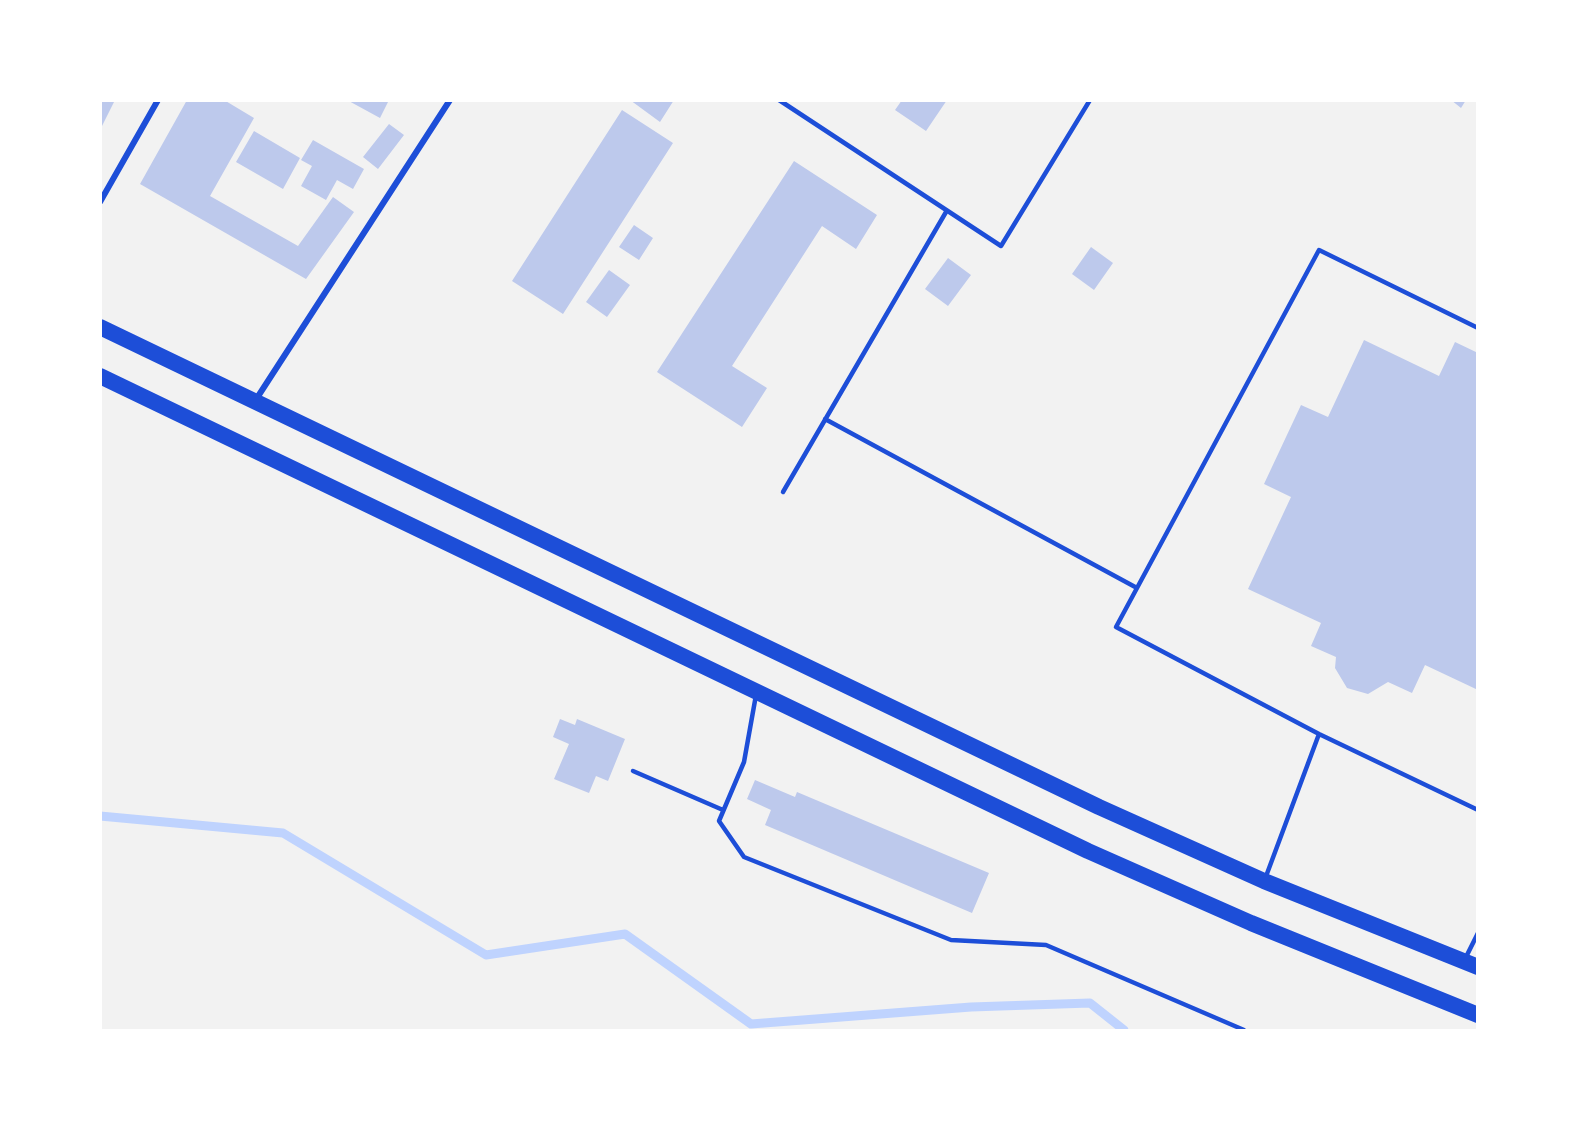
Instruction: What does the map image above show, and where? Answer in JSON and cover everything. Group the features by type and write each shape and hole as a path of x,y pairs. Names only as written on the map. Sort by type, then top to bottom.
{"highway":[{"path":"100,327 1067,792 1264,881 1471,964"},
{"path":"100,376 1098,855 1251,923 1478,1015"}],"street":[{"path":"100,202 158,100"},
{"path":"255,401 450,100"}],"lane":[{"path":"779,100 946,212 1001,246 1090,100"},
{"path":"783,492 946,212"},
{"path":"1478,328 1319,250 1116,627 1319,734 1478,810"},
{"path":"825,419 1137,588"},
{"path":"757,692 744,762 719,821 744,857 951,940 1046,945 1244,1030"},
{"path":"1264,881 1319,734"},
{"path":"633,771 723,810"},
{"path":"1471,964 1478,933"}],"building":[{"path":"100,100 115,100 100,130"},
{"path":"187,100 224,100 254,118 210,196 298,246 333,197 354,212 306,279 140,184"},
{"path":"347,100 389,100 380,118"},
{"path":"630,100 674,100 660,122"},
{"path":"902,100 947,100 926,131 895,110"},
{"path":"1451,100 1466,100 1461,108"},
{"path":"622,110 673,143 563,314 512,281"},
{"path":"389,124 404,135 378,169 363,157"},
{"path":"254,131 300,158 283,189 236,162"},
{"path":"313,140 364,169 353,189 337,180 326,200 301,186 312,166 301,160"},
{"path":"794,161 877,215 856,249 822,226 732,366 767,388 742,427 657,372"},
{"path":"634,225 653,238 639,260 619,247"},
{"path":"1091,247 1113,263 1094,290 1072,274"},
{"path":"948,258 971,275 948,306 925,289"},
{"path":"609,270 630,285 607,317 586,302"},
{"path":"1364,340 1439,376 1455,342 1478,353 1478,690 1425,665 1412,693 1388,682 1368,694 1347,688 1335,668 1336,657 1311,646 1321,623 1248,589 1291,497 1264,484 1301,405 1328,417"},
{"path":"560,719 575,725 577,719 625,739 608,781 596,776 589,793 554,779 569,744 553,737"},
{"path":"755,780 795,797 797,792 989,873 972,913 765,825 771,810 747,799"}],"waterway":[{"path":"100,816 283,833 486,955 625,934 751,1024 971,1007 1090,1003 1124,1030"}]}
